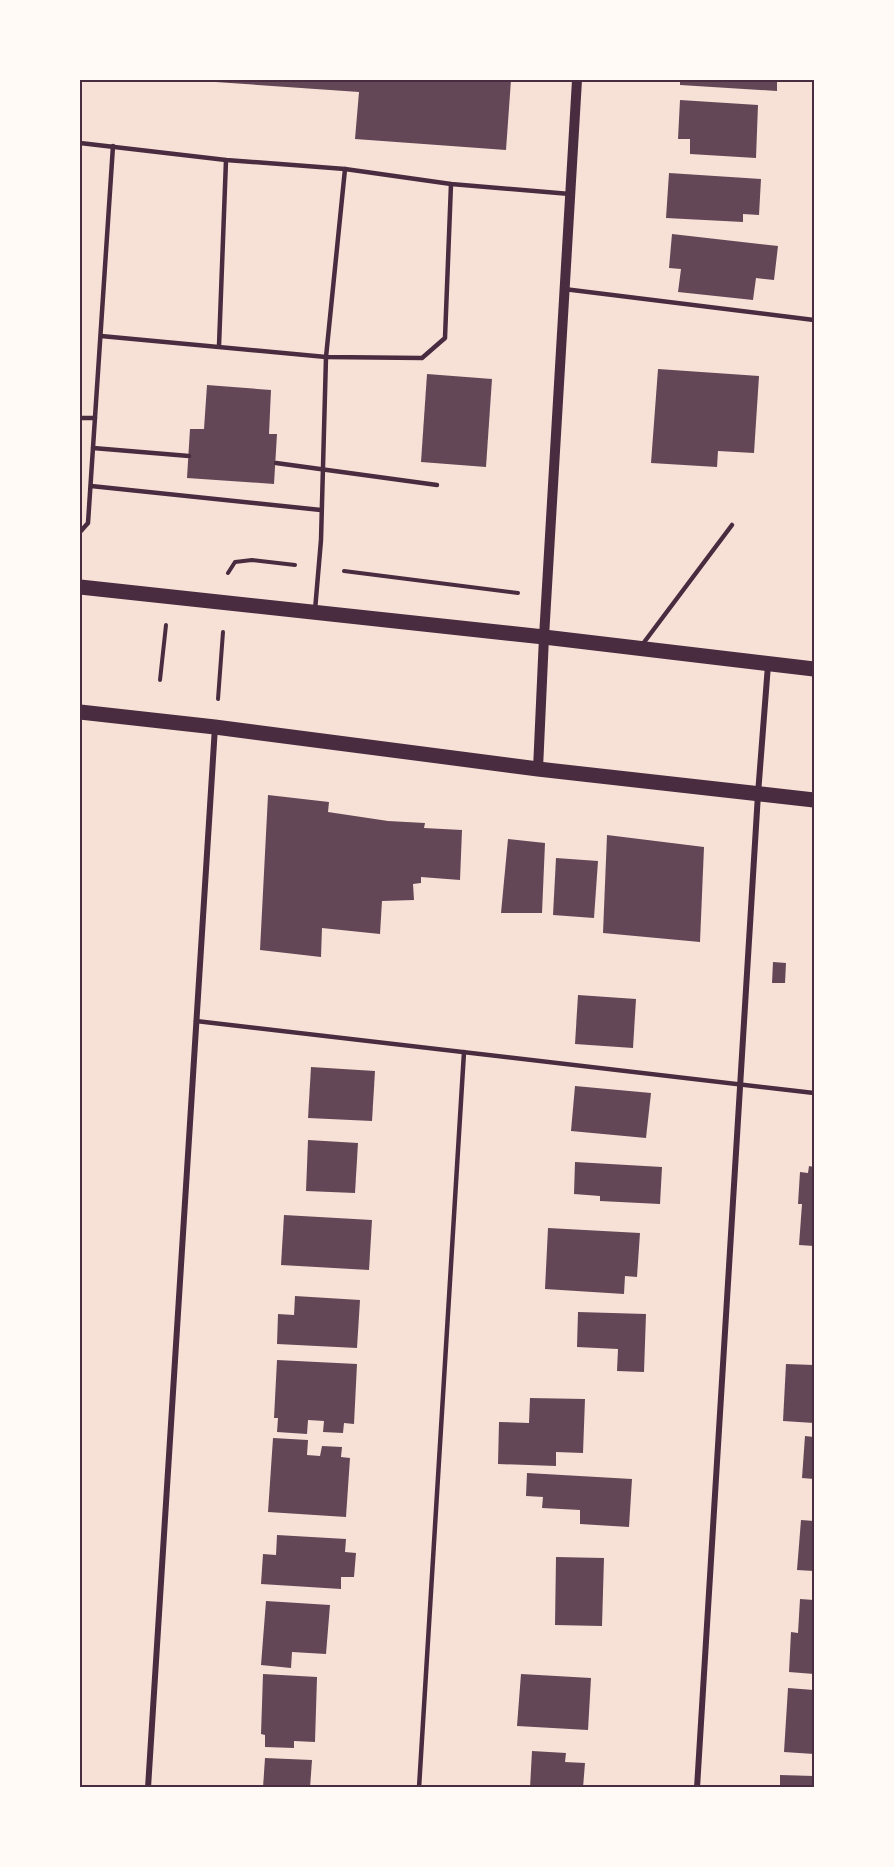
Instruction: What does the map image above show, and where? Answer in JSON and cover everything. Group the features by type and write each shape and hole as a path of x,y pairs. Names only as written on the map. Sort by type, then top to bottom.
{"main road":[{"path":"80,587 544,637 814,669"},
{"path":"80,712 538,769 814,800"}],"street":[{"path":"538,769 577,80"},
{"path":"697,1788 768,664"},
{"path":"148,1788 215,727"}],"lane":[{"path":"80,143 226,160 345,170 451,184 570,194"},
{"path":"80,532 88,523 113,146"},
{"path":"219,346 226,160"},
{"path":"315,613 326,357 345,170"},
{"path":"101,336 326,357 422,358 445,338 451,184"},
{"path":"564,289 814,320"},
{"path":"80,418 95,418"},
{"path":"93,448 189,456"},
{"path":"276,464 437,485"},
{"path":"91,486 321,510"},
{"path":"639,649 732,525"},
{"path":"196,1021 814,1093"},
{"path":"420,1788 464,1052"}],"path":[{"path":"215,727 228,573 235,562 252,560 546,597"},
{"path":"160,680 166,624"}],"building":[{"path":"201,80 511,80 506,150 355,139 359,92"},
{"path":"680,80 777,80 777,91 680,85"},
{"path":"680,100 758,105 756,158 690,154 690,139 678,139"},
{"path":"669,173 761,179 759,215 743,214 743,222 666,218"},
{"path":"672,234 778,246 774,280 756,278 753,300 678,292 681,269 669,268"},
{"path":"658,369 759,376 754,453 718,451 717,467 651,463"},
{"path":"427,374 492,379 486,467 421,462"},
{"path":"207,385 271,390 269,434 277,434 274,484 187,478 190,429 204,429"},
{"path":"268,795 329,802 328,812 388,821 425,823 424,828 462,830 460,880 421,877 421,883 413,884 414,900 382,901 380,934 322,928 321,957 260,950"},
{"path":"607,835 704,847 700,942 603,933"},
{"path":"508,839 545,843 542,913 501,913"},
{"path":"556,858 598,861 594,918 553,915"},
{"path":"773,962 786,963 785,983 772,983"},
{"path":"578,995 636,999 633,1048 575,1044"},
{"path":"311,1067 375,1071 372,1121 308,1118"},
{"path":"575,1086 651,1093 646,1138 571,1131"},
{"path":"308,1140 358,1143 355,1193 306,1191"},
{"path":"575,1162 662,1167 660,1204 600,1201 600,1196 574,1194"},
{"path":"809,1166 814,1167 814,1246 799,1245 802,1204 798,1204 800,1172 808,1173"},
{"path":"284,1215 372,1220 369,1270 281,1265"},
{"path":"548,1228 640,1233 637,1277 625,1276 624,1294 545,1289"},
{"path":"295,1296 360,1300 357,1348 277,1344 278,1314 294,1315"},
{"path":"578,1312 646,1314 644,1372 617,1371 618,1349 577,1347"},
{"path":"277,1360 357,1364 354,1424 344,1423 343,1433 323,1432 324,1421 308,1420 307,1434 277,1432 278,1418 274,1418"},
{"path":"786,1364 814,1365 814,1423 783,1421"},
{"path":"530,1398 585,1399 583,1453 556,1452 556,1466 498,1464 499,1422 529,1423"},
{"path":"805,1436 814,1437 814,1479 802,1478"},
{"path":"273,1438 308,1440 307,1455 320,1456 322,1446 342,1447 341,1457 350,1458 346,1517 268,1512"},
{"path":"527,1473 632,1479 629,1527 580,1524 580,1510 542,1508 543,1497 526,1496"},
{"path":"801,1520 814,1521 814,1571 797,1570"},
{"path":"277,1535 346,1539 345,1552 356,1553 354,1577 341,1577 341,1589 261,1584 263,1554 276,1555"},
{"path":"556,1557 604,1558 602,1626 555,1625"},
{"path":"800,1599 814,1600 814,1674 789,1672 791,1632 798,1633"},
{"path":"266,1601 330,1605 326,1654 292,1652 291,1668 261,1665"},
{"path":"263,1674 317,1677 315,1742 294,1741 294,1748 265,1747 265,1735 261,1734"},
{"path":"521,1674 591,1678 588,1730 517,1726"},
{"path":"788,1688 814,1690 814,1754 784,1752"},
{"path":"532,1751 566,1753 565,1762 585,1763 583,1788 530,1788"},
{"path":"265,1758 312,1760 310,1788 263,1788"},
{"path":"780,1775 814,1776 814,1788 780,1788"}]}
